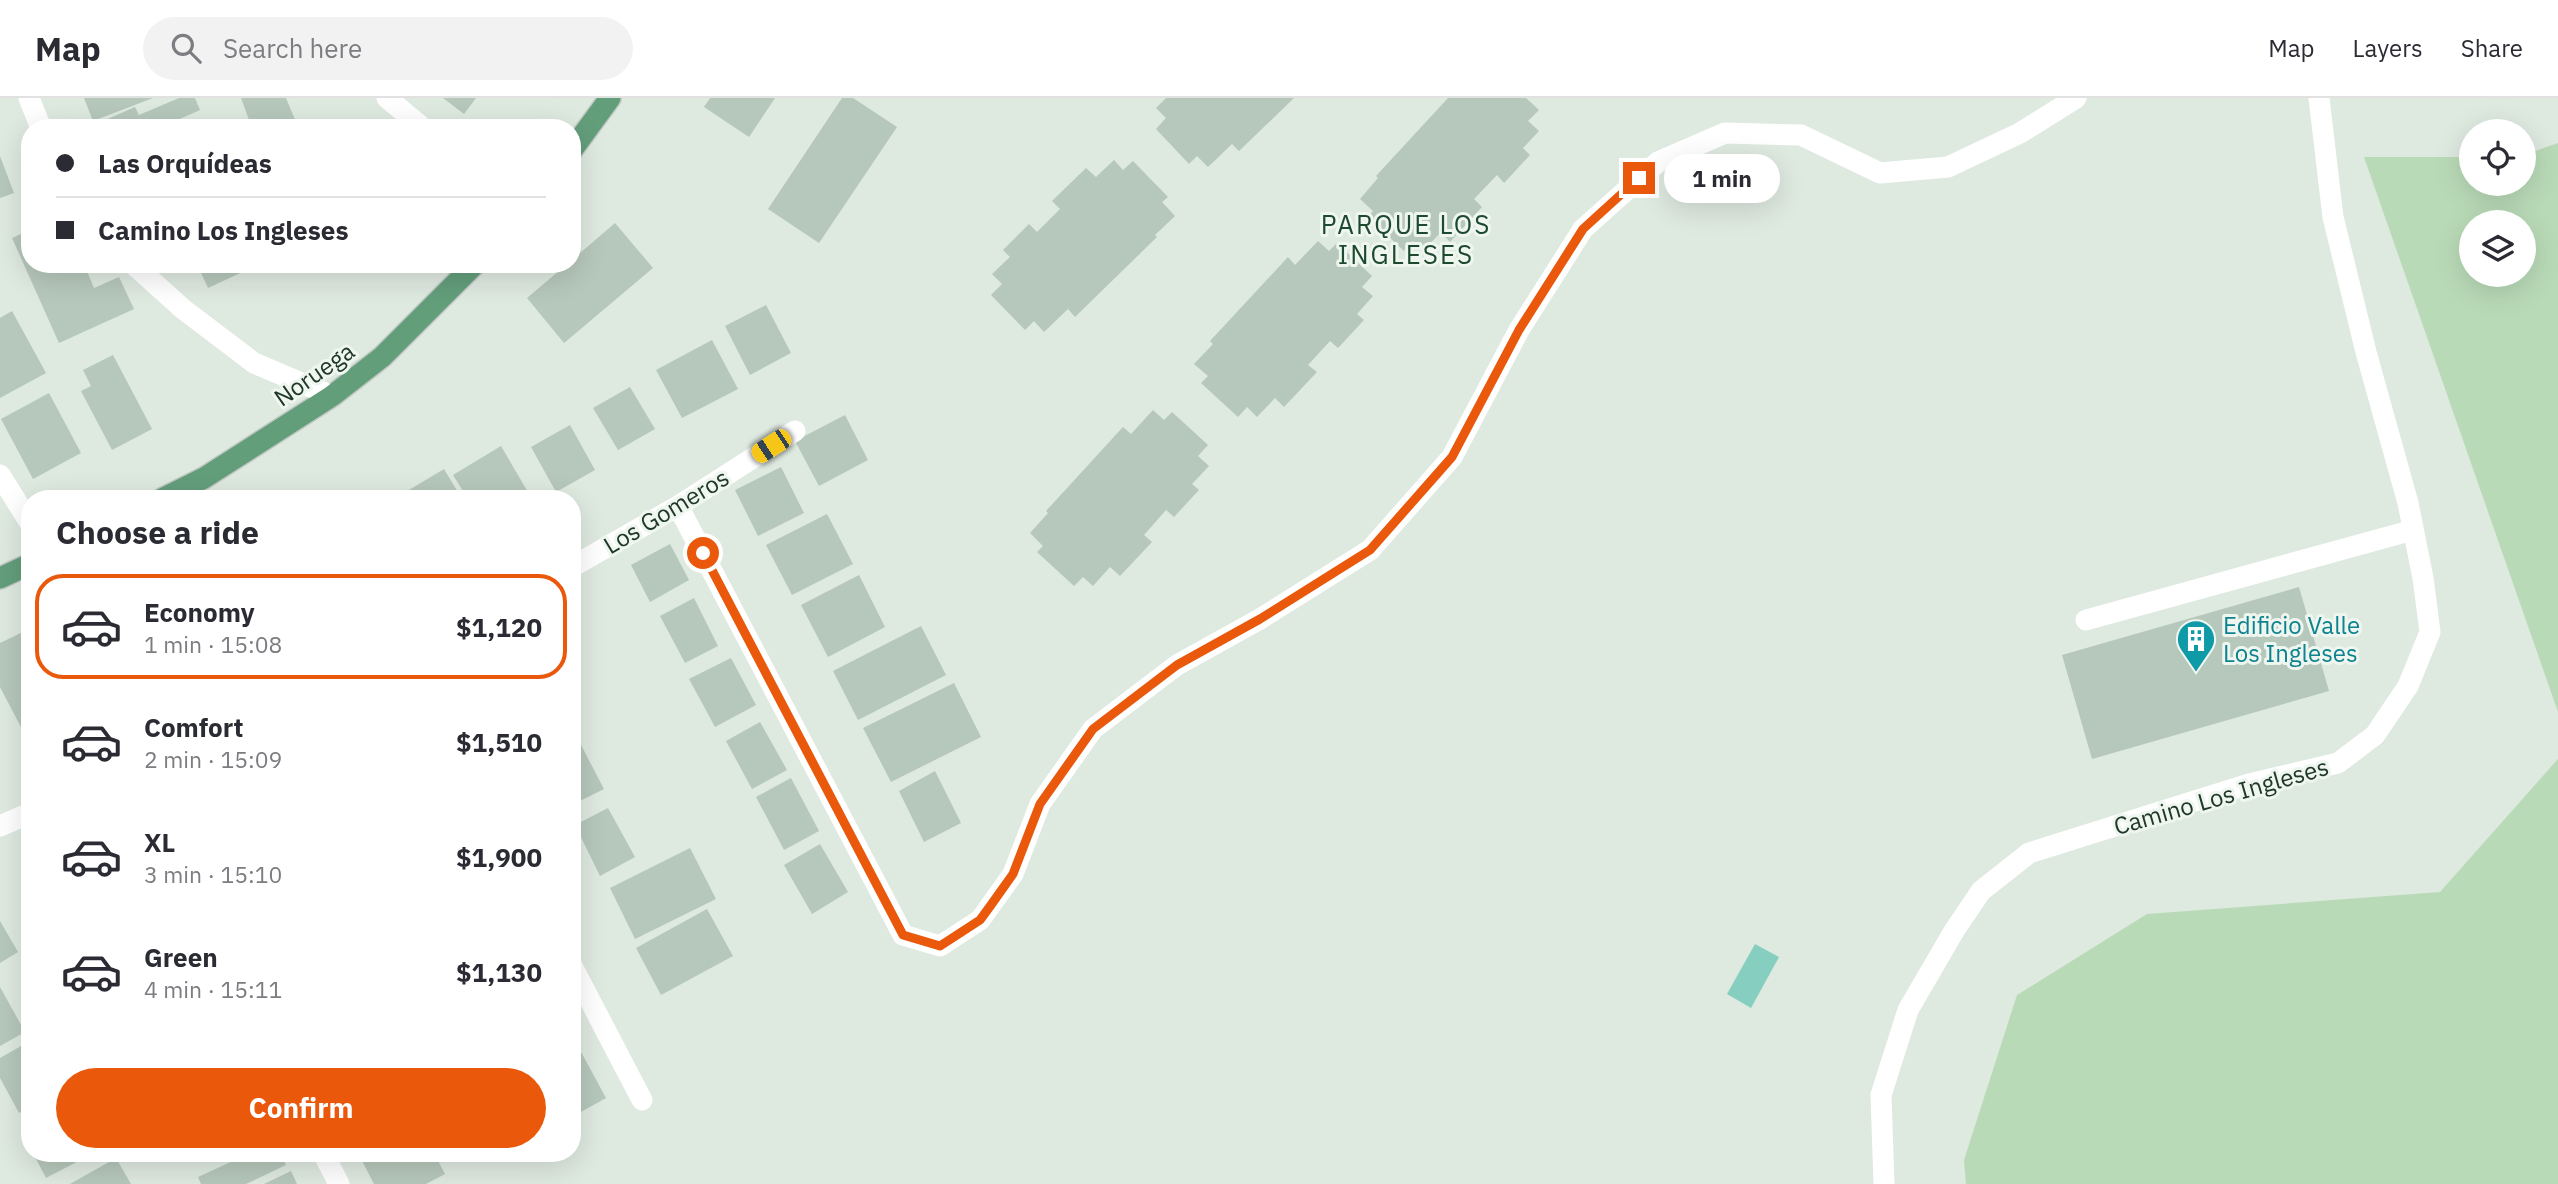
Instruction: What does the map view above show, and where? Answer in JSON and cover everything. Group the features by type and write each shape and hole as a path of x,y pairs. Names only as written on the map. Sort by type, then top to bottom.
{"main road":[{"path":"581,138 610,98"},
{"name":"Noruega","path":"180,490 204,478 332,396 382,357 466,273"},
{"path":"0,578 21,568"}],"street":[{"path":"29,98 37,119"},
{"path":"387,98 412,119"},
{"path":"678,506 903,935 940,946 980,920 987,911 1013,874 1040,804 1093,729 1177,665 1260,619 1370,550 1452,457 1519,330 1583,229 1658,162 1725,133 1801,135 1880,173 1948,167 2020,133 2076,98"},
{"name":"Camino Los Ingleses","path":"1884,1184 1881,1095 1908,1010 1981,891 2029,853 2249,784 2338,763 2375,735 2408,686 2430,632 2413,530 2333,217 2319,98"},
{"path":"143,273 183,309 254,363 332,396"},
{"name":"Los Gomeros","path":"581,562 678,506 795,431"},
{"path":"0,475 21,509"},
{"path":"2086,620 2413,530"},
{"path":"0,826 21,817"},
{"path":"581,983 642,1100"},
{"path":"328,1162 339,1184"}],"green space":[{"path":"2558,143 2558,712 2364,157 2459,157 2459,196 2536,196 2536,151"},
{"path":"2558,759 2558,1184 1966,1184 1964,1160 2017,995 2147,914 2440,892"}],"water":[{"path":"1755,944 1779,957 1751,1008 1727,994"}],"building":[{"path":"84,98 153,98 98,119 92,119"},
{"path":"179,98 195,98 200,110 180,119 108,119 135,107 139,115"},
{"path":"241,98 286,98 295,119 249,119"},
{"path":"443,98 476,98 464,114"},
{"path":"710,98 775,98 749,137 704,107"},
{"path":"842,98 853,98 897,127 819,243 768,209"},
{"path":"1166,98 1294,98 1239,151 1232,144 1208,167 1197,156 1189,164 1156,129 1166,118 1156,108"},
{"path":"1448,98 1526,98 1539,110 1528,121 1539,131 1523,148 1530,155 1504,183 1497,175 1474,199 1482,207 1450,242 1441,232 1423,251 1413,241 1404,251 1368,217 1373,211 1360,199 1378,178 1376,176"},
{"path":"0,156 14,193 0,198"},
{"path":"1114,160 1123,170 1133,161 1168,197 1162,202 1175,216 1075,317 1068,309 1044,332 1034,321 1025,330 991,295 1002,284 992,274 1010,257 1003,250 1029,224 1037,232 1060,209 1052,201 1086,168 1096,177"},
{"path":"615,223 653,268 564,343 527,298 556,273 581,273 581,252"},
{"path":"21,234 21,258 12,238"},
{"path":"1318,241 1329,251 1337,243 1372,276 1362,287 1373,296 1357,314 1364,320 1338,348 1330,341 1308,365 1317,372 1284,407 1275,398 1257,417 1247,407 1238,417 1201,383 1208,376 1194,364 1213,344 1210,341 1288,257 1295,265"},
{"path":"28,273 88,273 94,288 119,277 134,309 59,343"},
{"path":"201,273 240,273 208,288"},
{"path":"766,305 791,353 750,375 725,326"},
{"path":"12,311 46,373 0,398 0,318"},
{"path":"712,340 738,389 682,418 656,370"},
{"path":"113,355 152,429 112,450 81,391 91,386 83,370"},
{"path":"630,387 655,429 618,450 593,408"},
{"path":"49,393 81,453 33,479 1,419"},
{"path":"1153,410 1164,420 1172,412 1208,445 1198,456 1209,466 1192,484 1199,490 1174,517 1166,510 1144,535 1152,542 1120,576 1110,567 1093,586 1083,577 1074,586 1037,552 1043,546 1030,533 1048,513 1046,511 1123,427 1131,434"},
{"path":"845,415 868,460 819,486 795,441"},
{"path":"570,425 595,470 555,490 531,447"},
{"path":"501,446 527,490 462,490 453,475"},
{"path":"781,467 804,513 758,536 735,490"},
{"path":"444,469 457,490 409,490"},
{"path":"827,514 853,564 792,595 766,545"},
{"path":"670,544 689,580 650,602 631,565"},
{"path":"859,575 885,627 828,657 801,605"},
{"name":"Edificio Valle Los Ingleses","path":"2299,587 2329,691 2092,759 2062,655"},
{"path":"694,598 718,646 685,663 660,616"},
{"path":"921,626 946,675 858,720 833,671"},
{"path":"21,633 21,727 0,687 0,643"},
{"path":"731,658 756,705 715,727 689,679"},
{"path":"954,683 981,737 891,782 863,728"},
{"path":"760,722 787,770 752,789 726,741"},
{"path":"581,745 604,789 581,800"},
{"path":"935,771 961,823 924,842 899,791"},
{"path":"791,778 819,831 784,850 756,797"},
{"path":"608,808 635,857 600,876 581,837 581,822"},
{"path":"820,844 848,892 812,914 784,865"},
{"path":"690,848 716,899 635,939 610,888"},
{"path":"707,909 733,956 661,995 636,948"},
{"path":"0,921 18,952 0,963"},
{"path":"0,987 21,1025 21,1034 0,1046"},
{"path":"21,1046 19,1113 0,1078 0,1058"},
{"path":"581,1052 606,1098 581,1112"},
{"path":"38,1162 77,1162 46,1178"},
{"path":"109,1162 118,1162 131,1184 70,1184"},
{"path":"230,1162 284,1162 286,1165 246,1184 201,1184 198,1177"},
{"path":"363,1162 439,1162 445,1174 426,1184 374,1184"},
{"path":"291,1171 297,1184 264,1184"}],"place":[{"name":"Edificio Valle Los Ingleses","path":"2196,673"}],"district":[{"name":"PARQUE LOS INGLESES","path":"1406,239"}],"route":[{"path":"703,553 903,935 940,946 980,920 1013,874 1040,804 1093,729 1177,665 1260,619 1370,550 1452,457 1519,330 1583,229 1639,178"}]}
